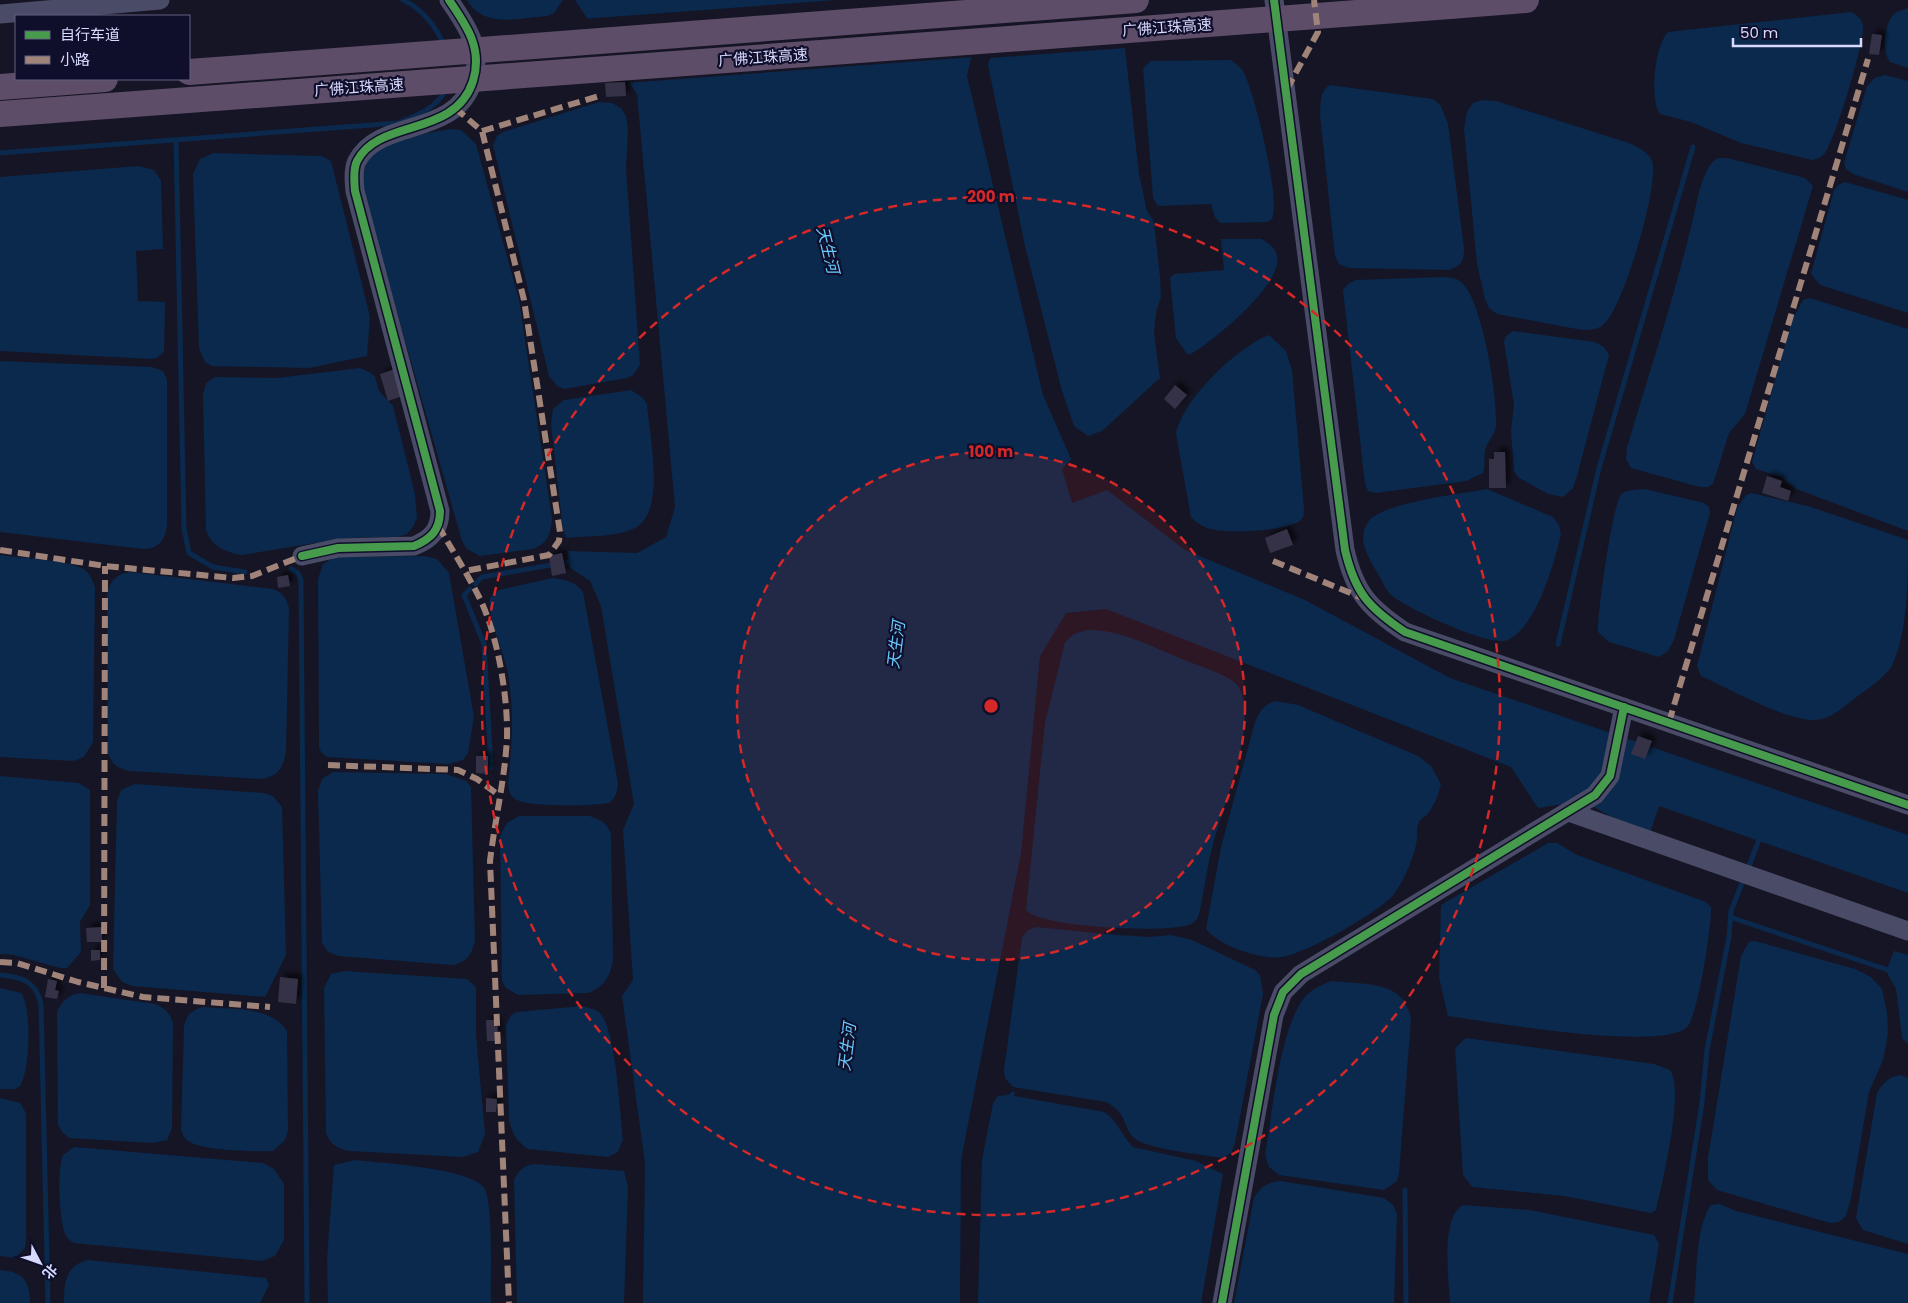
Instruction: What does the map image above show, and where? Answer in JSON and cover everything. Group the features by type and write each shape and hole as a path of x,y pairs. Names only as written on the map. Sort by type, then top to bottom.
{"highway":[{"name":"广佛江珠高速","path":"190,72 1136,0"},
{"name":"广佛江珠高速","path":"0,114 1526,0"},
{"path":"0,87 92,80"}],"street":[{"path":"0,14 160,0"},
{"path":"302,556 338,548 414,546 425,542 434,535 440,523 440,511 355,191 354,176 357,161 378,140 443,117 459,104 471,88 478,65 473,43 468,29 450,0"},
{"path":"1274,0 1344,540 1351,576 1365,599 1383,617 1405,632 1908,805"},
{"path":"1222,1303 1274,1015 1283,992 1301,974 1595,795 1610,776 1624,707"},
{"path":"1569,812 1908,931"}],"water":[{"path":"467,0 563,0 554,13 547,16 503,20 483,15 474,9"},
{"name":"天生河","path":"575,0 984,0 967,76 1043,395 1071,459 1062,469 1072,503 1107,490 1185,550 1305,600 1450,678 1908,835 1908,893 1659,806 1650,833 1621,822 1583,801 1538,808 1511,767 1106,609 1066,613 1040,656 1021,853 961,1160 960,1303 643,1303 645,1163 622,996 633,980 623,830 634,804 601,606 590,581 569,567 568,551 637,553 666,537 675,507 637,94"},
{"path":"1908,8 1908,68 1890,62 1887,58 1885,38 1890,19 1893,15"},
{"path":"1851,12 1862,21 1863,26 1859,50 1830,144 1825,153 1819,158 1812,160 1741,143 1691,122 1660,114 1655,97 1655,72 1660,48 1668,32"},
{"path":"1125,48 1139,174 1147,211 1153,220 1160,277 1161,297 1156,312 1154,333 1160,378 1102,431 1088,436 1074,426 1062,391 1025,246 988,65 990,58"},
{"path":"1231,60 1243,71 1249,85 1266,147 1274,208 1272,219 1267,222 1220,223 1215,217 1211,204 1158,206 1153,198 1143,68 1151,61"},
{"path":"1885,75 1908,81 1908,192 1853,174 1846,169 1844,163 1867,86 1875,78"},
{"path":"1330,85 1433,99 1441,106 1448,124 1464,248 1463,259 1457,266 1449,270 1349,268 1339,264 1335,256 1320,115 1322,94"},
{"path":"1483,100 1496,101 1629,143 1642,150 1652,161 1651,194 1630,271 1612,313 1604,324 1599,327 1582,330 1497,314 1489,308 1477,264 1464,129 1467,112 1473,103"},
{"path":"599,102 612,103 621,108 626,116 628,130 626,168 640,365 633,375 627,378 564,389 557,386 549,376 493,145 497,136 503,132"},
{"path":"451,129 461,130 476,144 519,300 552,518 548,537 538,547 480,556 467,549 462,541 362,189 366,166 375,152 384,146 406,138"},
{"path":"213,153 322,156 331,161 370,317 367,356 309,368 212,366 205,362 199,348 193,174 200,159"},
{"path":"1718,158 1727,158 1805,178 1813,186 1745,414 1729,433 1713,484 1708,487 1700,487 1631,468 1626,459 1627,447 1676,282 1703,179 1712,163"},
{"path":"138,166 154,170 161,181 163,249 136,251 138,301 165,302 164,352 157,358 151,359 0,351 0,177"},
{"path":"1845,182 1908,200 1908,313 1820,285 1811,274 1834,190 1838,185"},
{"path":"1221,239 1262,239 1275,251 1277,256 1276,268 1269,282 1244,311 1215,337 1191,354 1187,354 1176,338 1170,278 1174,274 1224,270"},
{"path":"1443,277 1459,280 1469,292 1476,307 1487,350 1494,394 1496,426 1485,450 1483,473 1466,481 1376,493 1368,491 1365,484 1343,290 1348,284 1356,280"},
{"path":"1810,298 1908,329 1908,531 1794,488 1782,477 1756,469 1752,462 1792,320 1803,300"},
{"path":"1513,331 1595,342 1604,347 1609,355 1577,476 1573,488 1563,497 1548,494 1519,478 1514,471 1511,431 1514,404 1504,342 1506,336"},
{"path":"1269,335 1286,351 1292,370 1304,509 1303,516 1301,520 1294,524 1271,529 1230,531 1208,528 1191,517 1176,434 1189,406 1213,376 1242,351"},
{"path":"0,361 152,367 163,371 167,380 167,526 162,540 157,546 143,549 0,532"},
{"path":"360,368 375,377 379,391 393,406 415,494 417,518 413,527 407,534 397,537 345,538 242,555 230,552 216,545 206,531 203,395 206,383 215,377 277,378"},
{"path":"631,390 643,398 647,404 654,471 651,506 645,519 635,528 628,531 611,535 567,538 563,531 551,424 553,409 564,400"},
{"path":"1487,489 1553,517 1559,525 1561,534 1543,593 1528,622 1508,640 1499,641 1484,638 1448,625 1412,608 1390,594 1365,549 1363,535 1368,522 1376,515 1389,509 1423,500"},
{"path":"1645,489 1704,503 1709,507 1710,513 1674,640 1668,651 1659,657 1609,642 1598,632 1606,563 1617,505 1620,496 1624,492"},
{"path":"1751,493 1811,507 1908,540 1904,622 1892,666 1884,676 1869,688 1823,719 1799,718 1771,709 1701,676 1697,666 1737,508 1746,495"},
{"path":"0,555 68,564 85,570 91,577 95,587 93,742 84,757 73,761 0,757"},
{"path":"424,556 437,559 449,573 474,717 468,753 463,760 449,764 327,757 321,752 319,747 318,579 323,564 335,557"},
{"path":"130,572 273,589 284,596 289,608 286,752 281,767 275,774 260,779 131,771 119,768 114,764 108,753 107,595 110,586 117,576"},
{"path":"553,578 573,583 583,592 618,783 616,794 609,803 544,805 520,801 511,795 509,790 512,726 510,684 493,624 490,598 499,590"},
{"path":"1087,630 1099,630 1122,635 1219,674 1238,686 1244,701 1242,742 1237,766 1212,848 1198,918 1189,925 1156,929 1131,929 1078,925 1036,916 1026,910 1045,723 1065,642 1074,634"},
{"path":"1276,701 1298,705 1418,756 1431,766 1441,784 1432,808 1419,822 1417,842 1412,858 1394,894 1374,911 1341,931 1307,948 1282,957 1252,954 1230,946 1220,941 1206,929 1221,847 1255,722 1268,704"},
{"path":"333,772 446,774 466,781 471,787 475,940 470,954 465,960 452,965 339,956 328,952 322,943 318,791 322,779"},
{"path":"0,776 79,783 90,790 90,905 80,922 81,952 67,968 60,968 14,955 0,954"},
{"path":"135,784 264,793 273,796 282,807 286,955 265,997 132,986 122,982 113,969 117,802 121,790"},
{"path":"519,816 590,816 602,821 611,834 613,960 605,981 594,991 588,993 518,995 506,988 502,981 500,836 507,823"},
{"path":"1548,843 1557,843 1577,855 1706,902 1711,907 1704,968 1696,1004 1688,1026 1673,1034 1647,1037 1612,1036 1574,1033 1448,1016 1439,977 1441,905"},
{"path":"1036,927 1149,937 1171,935 1192,940 1255,970 1260,975 1263,994 1235,1143 1231,1153 1222,1158 1154,1146 1137,1140 1132,1136 1119,1112 1106,1102 1013,1087 1005,1078 1004,1070 1022,937 1028,930"},
{"path":"1755,941 1855,969 1871,977 1882,989 1887,1012 1888,1034 1883,1060 1869,1092 1851,1198 1846,1216 1839,1222 1830,1223 1717,1190 1708,1180 1708,1158 1741,956 1749,942"},
{"path":"1894,951 1908,955 1908,1044 1902,1038 1896,989 1886,971"},
{"path":"344,971 467,979 476,987 476,1035 485,1134 478,1152 463,1157 349,1151 341,1149 332,1143 326,1133 324,988 331,974"},
{"path":"1332,981 1369,984 1391,990 1407,1006 1411,1019 1399,1173 1397,1181 1384,1190 1279,1175 1269,1167 1265,1155 1277,1076 1293,1018 1307,995"},
{"path":"0,988 21,993 25,1000 27,1011 28,1054 26,1067 20,1086 15,1089 0,1089"},
{"path":"80,993 155,1004 169,1014 173,1023 172,1128 167,1140 153,1143 69,1138 62,1132 58,1125 57,1012 66,999"},
{"path":"582,1006 600,1013 610,1036 614,1053 623,1139 618,1152 608,1157 528,1149 516,1137 509,1121 506,1025 511,1015 517,1012"},
{"path":"203,1007 249,1010 260,1013 280,1023 287,1031 288,1130 285,1140 273,1151 215,1149 193,1144 183,1135 181,1129 184,1027 190,1014"},
{"path":"1466,1038 1654,1064 1670,1070 1674,1081 1674,1116 1656,1210 1651,1213 1564,1196 1472,1187 1463,1175 1455,1048"},
{"path":"1900,1075 1908,1078 1908,1244 1863,1230 1856,1218 1877,1093 1886,1081"},
{"path":"1013,1091 1015,1092 1014,1096 1104,1112 1113,1120 1133,1147 1196,1161 1223,1174 1201,1303 978,1303 982,1160 993,1103 998,1096 1008,1095"},
{"path":"0,1098 20,1103 26,1113 26,1239 25,1248 15,1258 0,1256"},
{"path":"74,1147 263,1163 274,1169 284,1184 284,1240 275,1256 262,1261 74,1243 67,1237 64,1230 60,1208 59,1183 63,1155"},
{"path":"355,1160 444,1171 476,1181 484,1188 487,1196 490,1225 491,1303 328,1303 327,1259 334,1165"},
{"path":"534,1164 624,1171 628,1187 624,1303 517,1303 514,1180 522,1169"},
{"path":"1281,1181 1384,1198 1393,1205 1397,1214 1394,1303 1234,1303 1254,1198 1265,1185"},
{"path":"1720,1204 1736,1211 1908,1254 1908,1303 1694,1303 1699,1239 1702,1226 1711,1205"},
{"path":"1463,1205 1530,1210 1654,1235 1659,1244 1649,1303 1450,1303 1449,1235 1451,1222 1456,1212"},
{"path":"88,1260 266,1278 269,1285 260,1303 64,1303 67,1276 75,1266"},
{"path":"0,1270 20,1275 24,1279 29,1288 30,1303 0,1303"}],"pier":[{"path":"836,0 986,0 974,57 626,83 583,19"}],"building":[{"path":"1872,34 1882,35 1879,55 1869,54"},
{"path":"625,82 626,96 606,97 605,83"},
{"path":"395,369 403,396 388,401 380,374"},
{"path":"1175,385 1187,395 1175,409 1164,399"},
{"path":"1494,452 1505,452 1506,488 1489,488 1489,459 1494,459"},
{"path":"1767,476 1782,481 1780,487 1791,491 1788,501 1762,493"},
{"path":"1287,529 1293,545 1270,553 1265,538"},
{"path":"562,553 566,573 552,576 549,556"},
{"path":"288,575 290,586 278,588 277,577"},
{"path":"1638,736 1652,741 1645,759 1631,754"},
{"path":"476,756 488,756 488,774 476,773"},
{"path":"102,927 102,942 87,942 86,928"},
{"path":"91,950 100,950 100,960 91,961"},
{"path":"280,977 298,979 296,1004 278,1002"},
{"path":"48,979 57,981 55,990 59,991 57,999 45,997"},
{"path":"486,1020 497,1020 498,1041 487,1041"},
{"path":"486,1098 497,1099 496,1112 486,1112"}],"waterway":[{"path":"403,0 410,3 428,19 444,46"},
{"path":"0,153 398,123 431,107 442,97 446,90"},
{"path":"176,140 184,528 189,553 213,567 245,572"},
{"path":"1558,644 1599,468 1693,147"},
{"path":"475,584 482,577 574,561"},
{"path":"291,569 298,573 301,580 307,1303"},
{"path":"470,589 464,595 484,644 491,768"},
{"path":"1747,871 1760,837"},
{"path":"1670,1303 1702,1103 1707,1050 1729,937 1731,911 1744,878"},
{"path":"1730,917 1891,971"},
{"path":"0,975 15,977 32,985 39,996 41,1004 48,1303"},
{"path":"1405,1190 1406,1303"}],"marked path":[{"path":"1287,89 1318,32 1314,0"},
{"path":"1669,722 1868,59"},
{"path":"482,131 599,96"},
{"path":"455,108 482,131 524,300 560,532 559,541 549,555 465,571"},
{"path":"438,526 469,578 485,610 496,645 506,703 506,753 490,861 509,1303"},
{"path":"0,550 105,566 233,578 252,576 302,556"},
{"path":"1273,561 1365,599"},
{"path":"104,988 105,566"},
{"path":"328,765 458,770 477,779 500,796"},
{"path":"0,962 17,963 78,982 143,997 270,1007"}],"cycle path":[{"path":"302,556 338,548 414,546 430,537 436,529 440,518 440,511 355,191 354,175 357,161 368,148 382,138 434,120 450,112 464,99 473,81 476,69 475,48 462,19 449,0"},
{"path":"1274,0 1345,550 1354,578 1365,598 1382,615 1405,632 1908,805"},
{"path":"1222,1303 1274,1015 1283,992 1301,974 1595,795 1610,776 1624,707"}]}
